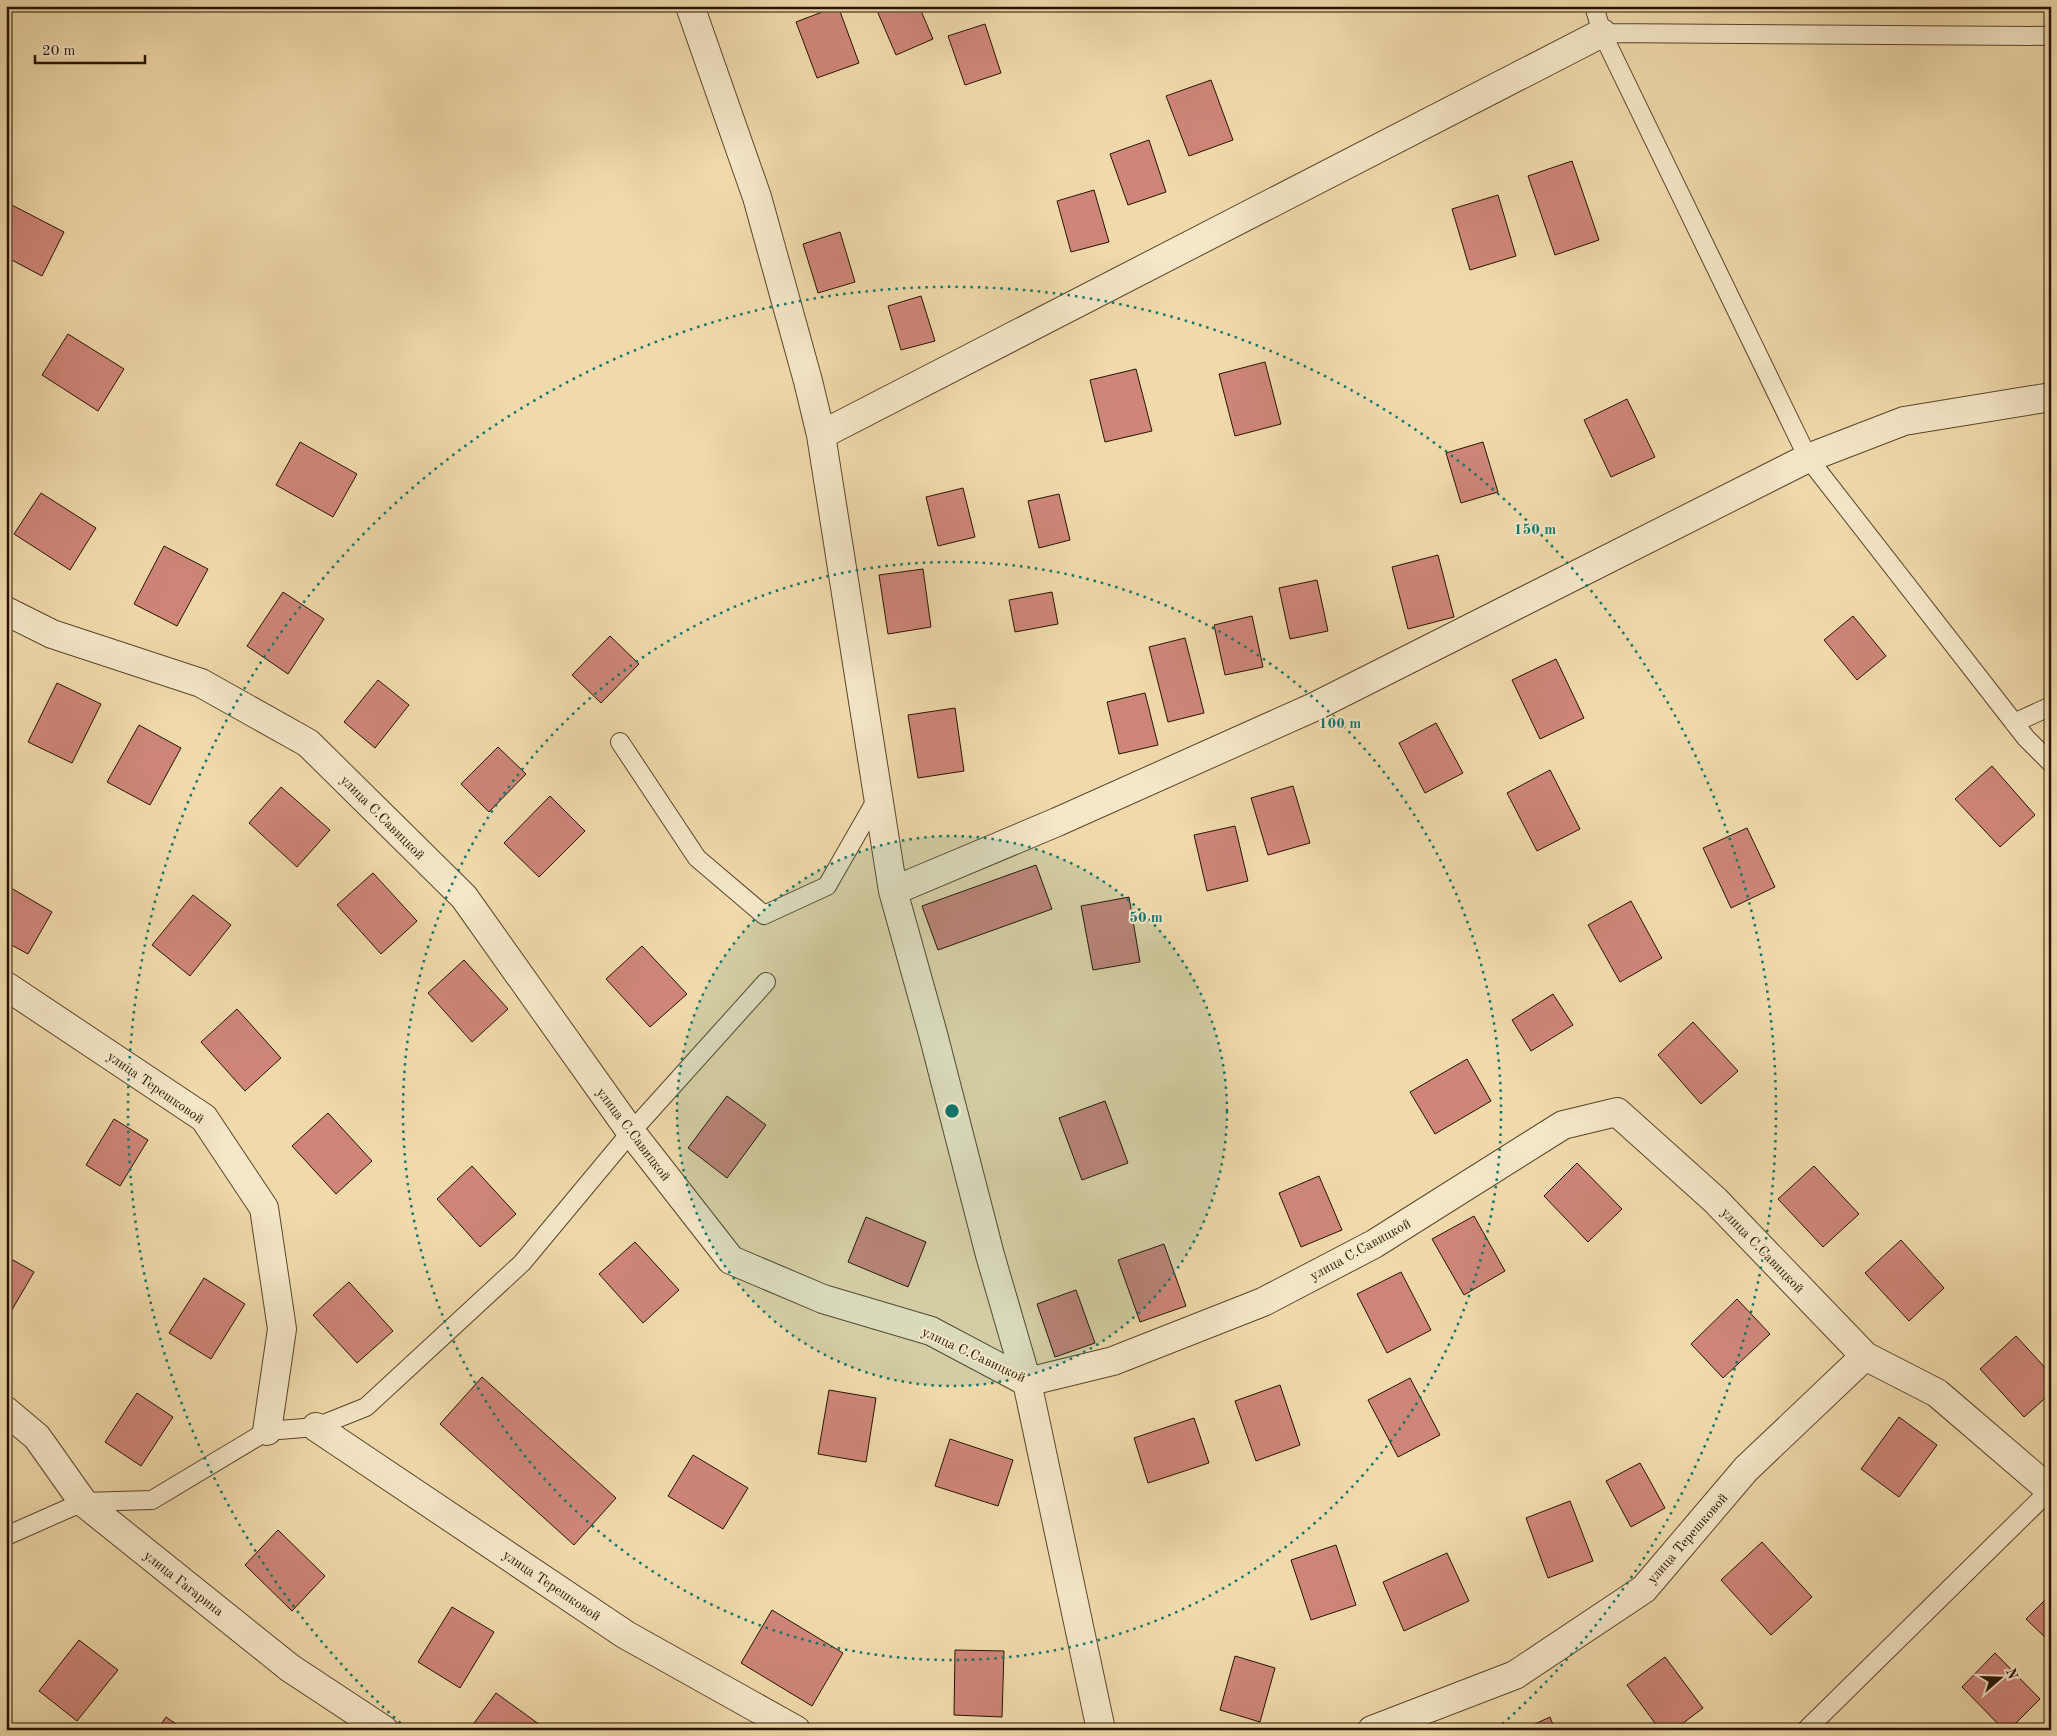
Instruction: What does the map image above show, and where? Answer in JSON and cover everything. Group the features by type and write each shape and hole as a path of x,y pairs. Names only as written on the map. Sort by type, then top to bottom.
{"street":[{"path":"690,6 757,197 821,435 893,891 933,1034 990,1254 1027,1382 1101,1730"},
{"path":"821,435 1602,33"},
{"path":"893,891 1056,822 1314,706 1808,458 1904,421 2051,397"},
{"name":"улица С.Савицкой","path":"6,611 52,634 201,683 308,743 464,897 631,1132 731,1260 823,1299 931,1331 1027,1382 1113,1361 1263,1302 1374,1244 1563,1125 1617,1112 1715,1200 1865,1356 1937,1393 2050,1490"},
{"name":"улица Терешковой","path":"6,986 204,1118 264,1208 282,1329 267,1431"},
{"name":"улица Терешковой","path":"1372,1730 1515,1675 1644,1589 1746,1469 1865,1356"},
{"name":"улица Гагарина","path":"6,1411 36,1436 83,1502 290,1668 384,1730"},
{"name":"улица Терешковой","path":"316,1427 626,1635 796,1730"}],"lane":[{"path":"1594,6 1602,33 1808,458 2014,723 2051,764"},
{"path":"1602,33 2051,36"},
{"path":"2014,723 2051,706"},
{"path":"620,742 697,858 764,914 827,886 879,796"},
{"path":"6,1536 83,1502 152,1500 267,1431 316,1427 366,1407 515,1270 631,1132 766,982"},
{"path":"1806,1730 2050,1490"}],"building":[{"path":"838,6 859,63 817,78 796,22"},
{"path":"875,6 919,6 933,39 896,55"},
{"path":"985,24 1001,73 965,85 948,36"},
{"path":"1211,80 1233,140 1189,156 1166,96"},
{"path":"1149,140 1166,192 1128,205 1110,154"},
{"path":"1572,161 1599,240 1555,255 1528,176"},
{"path":"1094,190 1109,242 1071,252 1057,201"},
{"path":"1498,195 1516,256 1470,270 1452,209"},
{"path":"6,202 64,232 42,276 6,257"},
{"path":"840,232 855,282 818,293 803,244"},
{"path":"921,296 935,341 901,350 888,306"},
{"path":"68,334 124,369 98,411 42,375"},
{"path":"1265,362 1281,424 1235,436 1219,374"},
{"path":"1136,369 1152,431 1105,442 1090,380"},
{"path":"1627,399 1655,457 1611,477 1584,420"},
{"path":"300,442 357,474 333,517 276,485"},
{"path":"1483,442 1498,492 1461,503 1446,453"},
{"path":"963,488 975,537 938,546 926,497"},
{"path":"41,493 96,528 70,570 14,534"},
{"path":"1059,494 1070,540 1039,548 1028,501"},
{"path":"164,546 208,569 177,626 134,604"},
{"path":"1438,555 1454,617 1408,629 1392,567"},
{"path":"923,569 931,627 888,634 879,575"},
{"path":"1317,580 1328,631 1290,639 1279,588"},
{"path":"283,592 324,619 288,674 247,646"},
{"path":"1052,592 1058,624 1015,632 1009,600"},
{"path":"1252,616 1263,667 1225,675 1214,625"},
{"path":"1853,616 1886,656 1857,680 1824,640"},
{"path":"610,636 639,664 601,703 572,675"},
{"path":"1185,638 1204,713 1168,722 1149,647"},
{"path":"1556,659 1584,718 1540,739 1512,680"},
{"path":"378,680 409,705 375,748 344,722"},
{"path":"57,683 101,704 72,763 28,742"},
{"path":"1145,693 1158,745 1119,754 1107,702"},
{"path":"955,708 964,771 918,778 908,715"},
{"path":"1436,723 1463,773 1425,793 1399,743"},
{"path":"139,725 181,748 150,805 107,782"},
{"path":"498,747 526,774 489,812 461,784"},
{"path":"1992,766 2035,815 2000,847 1955,799"},
{"path":"1550,770 1580,829 1537,851 1507,793"},
{"path":"1293,786 1310,843 1268,855 1251,798"},
{"path":"281,787 330,830 297,867 249,823"},
{"path":"550,796 585,831 539,877 504,843"},
{"path":"1235,826 1248,881 1207,891 1194,835"},
{"path":"1747,828 1775,887 1731,908 1703,848"},
{"path":"1036,865 1052,909 938,950 922,906"},
{"path":"373,873 417,921 381,954 337,905"},
{"path":"6,885 52,912 28,954 6,942"},
{"path":"193,895 231,925 190,976 152,945"},
{"path":"1129,897 1140,962 1093,970 1081,906"},
{"path":"1631,901 1662,958 1620,982 1588,925"},
{"path":"642,946 687,994 650,1027 606,979"},
{"path":"464,960 508,1009 472,1042 428,993"},
{"path":"1553,994 1573,1025 1531,1051 1512,1020"},
{"path":"237,1009 281,1058 245,1091 201,1042"},
{"path":"1693,1022 1738,1071 1701,1104 1658,1055"},
{"path":"1467,1059 1491,1101 1435,1134 1410,1092"},
{"path":"727,1096 766,1125 727,1178 688,1148"},
{"path":"1105,1101 1128,1163 1082,1180 1059,1118"},
{"path":"328,1113 372,1161 336,1194 292,1146"},
{"path":"114,1119 148,1140 120,1186 86,1165"},
{"path":"1577,1163 1622,1209 1588,1242 1544,1196"},
{"path":"472,1166 516,1214 480,1247 437,1199"},
{"path":"1814,1166 1859,1214 1823,1247 1778,1199"},
{"path":"1319,1176 1342,1230 1301,1247 1279,1193"},
{"path":"1474,1216 1505,1271 1464,1295 1432,1239"},
{"path":"866,1217 926,1242 908,1287 848,1262"},
{"path":"1901,1240 1944,1288 1909,1321 1865,1273"},
{"path":"635,1242 679,1290 643,1323 599,1274"},
{"path":"1164,1244 1186,1306 1140,1322 1118,1260"},
{"path":"6,1256 34,1272 6,1320"},
{"path":"1401,1272 1431,1330 1387,1353 1357,1294"},
{"path":"204,1278 245,1304 211,1359 169,1333"},
{"path":"349,1282 393,1331 357,1363 313,1315"},
{"path":"1076,1290 1095,1343 1055,1357 1037,1304"},
{"path":"1737,1299 1770,1334 1723,1378 1691,1344"},
{"path":"2016,1336 2051,1374 2051,1393 2024,1417 1980,1369"},
{"path":"482,1377 616,1498 574,1545 440,1424"},
{"path":"1410,1378 1440,1435 1398,1457 1368,1400"},
{"path":"1280,1385 1300,1445 1256,1461 1235,1401"},
{"path":"829,1390 876,1398 866,1462 818,1454"},
{"path":"137,1393 173,1417 141,1466 105,1442"},
{"path":"1899,1417 1937,1445 1899,1497 1861,1469"},
{"path":"1194,1418 1209,1463 1148,1483 1134,1438"},
{"path":"950,1439 1013,1460 998,1506 935,1486"},
{"path":"693,1455 748,1488 723,1529 668,1496"},
{"path":"1640,1463 1665,1508 1631,1527 1606,1481"},
{"path":"1570,1501 1593,1561 1548,1578 1526,1518"},
{"path":"278,1530 325,1576 292,1611 245,1565"},
{"path":"1762,1542 1812,1597 1771,1635 1721,1580"},
{"path":"1336,1545 1356,1605 1311,1620 1291,1560"},
{"path":"1447,1553 1469,1601 1404,1631 1383,1582"},
{"path":"2051,1594 2051,1643 2026,1619"},
{"path":"452,1607 494,1632 460,1688 418,1662"},
{"path":"772,1610 843,1653 812,1706 741,1663"},
{"path":"79,1640 118,1670 77,1721 39,1691"},
{"path":"955,1650 1004,1651 1002,1717 954,1715"},
{"path":"1995,1653 2040,1699 2009,1730 2004,1730 1962,1687"},
{"path":"1235,1656 1275,1668 1260,1722 1220,1710"},
{"path":"1665,1657 1703,1708 1674,1730 1660,1730 1627,1685"},
{"path":"496,1693 547,1730 469,1730"},
{"path":"166,1717 185,1730 157,1730"},
{"path":"1550,1717 1555,1730 1522,1730"}]}
